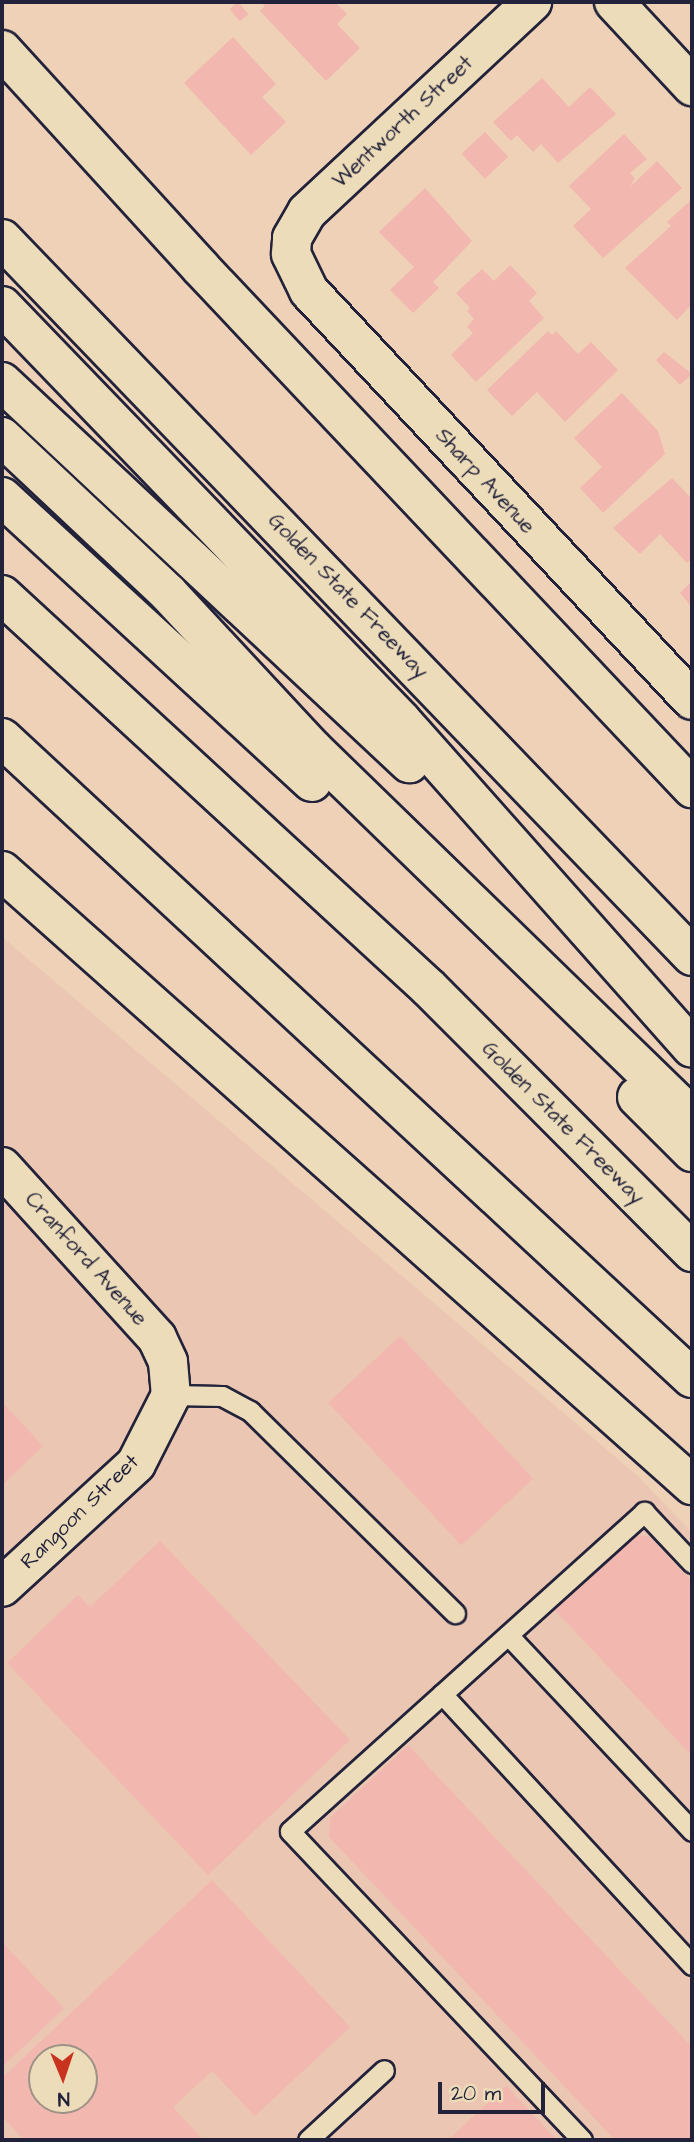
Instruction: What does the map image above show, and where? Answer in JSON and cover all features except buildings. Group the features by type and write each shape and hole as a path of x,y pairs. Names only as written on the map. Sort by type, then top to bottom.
{"main road":[{"name":"Wentworth Street","path":"290,254 292,238 307,212 532,2"},
{"path":"614,2 692,86"},
{"path":"2,50 200,267 692,788"},
{"name":"Golden State Freeway","path":"2,239 692,956"},
{"name":"Sharp Avenue","path":"290,254 309,291 692,700"},
{"path":"2,306 401,720 692,1048"},
{"path":"2,382 452,802 499,832"},
{"path":"2,437 168,593 313,749 692,1117"},
{"path":"2,497 382,845 692,1152"},
{"name":"Golden State Freeway","path":"2,595 429,988 692,1252"},
{"path":"2,737 692,1378"},
{"path":"2,871 692,1485"},
{"name":"Cranford Avenue","path":"2,1167 157,1338 168,1362 171,1395"},
{"name":"Rangoon Street","path":"2,1587 136,1464 171,1395"}],"lane":[{"path":"171,1395 222,1396 250,1411 455,1613"},
{"path":"582,2140 290,1831 644,1512 692,1563"},
{"path":"508,1634 692,1831"},
{"path":"442,1694 692,1965"},
{"path":"308,2140 384,2070"}],"shaded area":[{"path":"2,937 639,1477 692,1533 692,2140 2,2140"}]}
